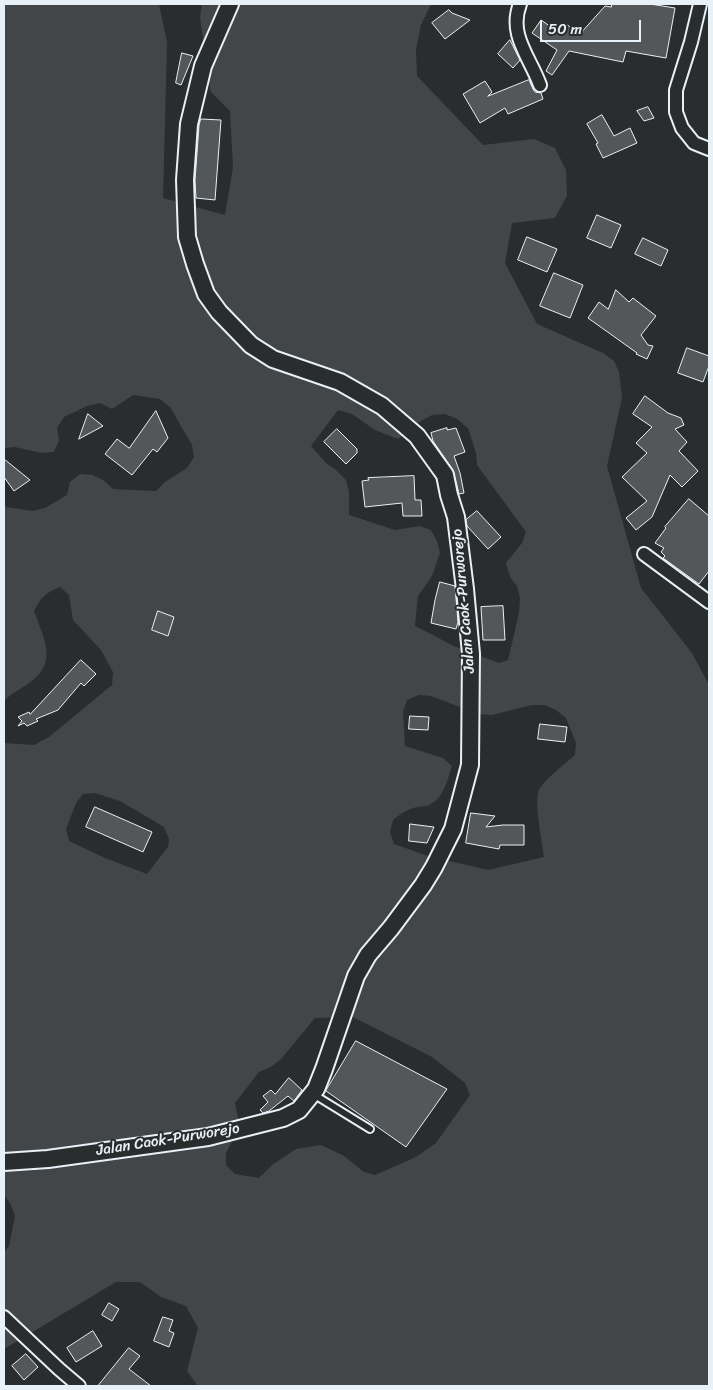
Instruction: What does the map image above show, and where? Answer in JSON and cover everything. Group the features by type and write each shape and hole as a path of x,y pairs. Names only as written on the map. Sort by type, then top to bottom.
{"street":[{"name":"Jalan Caok-Purworejo","path":"4,1162 48,1159 208,1137 283,1118 299,1110 316,1089 356,976 368,955 423,885 453,829 470,765 471,654 456,517 445,475 417,436 382,406 340,382 273,359 251,346 219,312 206,294 187,238 185,180 189,124 202,66 230,4"},
{"path":"520,4 516,14 518,38 540,85"},
{"path":"700,4 676,90 676,112 682,128 694,143 709,149"},
{"path":"644,554 709,602"},
{"path":"4,1317 59,1369 80,1386"}],"lane":[{"path":"312,1094 370,1130"}],"shaded area":[{"path":"4,4 159,4 167,42 163,198 225,215 233,167 230,111 211,92 200,18 202,4 431,4 421,25 416,49 417,76 483,145 534,139 555,148 566,170 567,196 555,218 512,223 505,263 537,324 603,353 614,361 619,372 622,398 607,466 641,588 692,653 709,685 709,1386 198,1386 187,1371 198,1328 186,1306 161,1297 140,1282 116,1282 4,1349 4,1252 9,1246 15,1216 10,1203 4,1195 4,743 34,745 49,737 112,685 113,672 101,650 73,620 69,595 60,587 44,596 34,611 46,647 45,664 41,673 4,701 4,504 6,507 33,511 45,508 67,495 70,482 80,474 92,475 103,480 113,489 156,491 165,482 187,468 194,457 192,445 170,407 160,399 133,395 112,409 100,403 87,406 64,417 57,428 59,440 54,452 42,453 15,447 4,448","holes":["338,410 352,414 375,430 398,439 432,415 445,414 457,419 468,428 476,453 477,465 526,532 522,543 506,563 510,577 517,586 520,598 519,613 508,660 499,663 454,646 415,626 418,596 432,576 440,553 437,541 431,530 420,526 395,530 349,515 349,492 346,480 326,463 311,446","419,695 431,696 478,714 492,715 532,705 544,705 556,710 566,718 576,743 575,755 541,786 538,796 537,804 544,857 488,870 428,856 394,844 390,832 393,820 407,810 428,806 434,802 442,794 452,766 443,758 405,746 403,712 407,700","95,793 120,801 164,827 169,839 168,847 147,874 105,858 69,841 66,829 76,803 83,794","353,1017 432,1057 465,1083 470,1095 436,1143 416,1157 375,1175 364,1172 344,1156 321,1145 296,1149 272,1165 259,1178 235,1174 226,1165 226,1153 240,1126 235,1103 259,1072 271,1067 281,1059 315,1018"]}],"building":[{"path":"612,4 650,4 675,8 666,58 626,51 623,62 569,51 552,75 546,71 557,50 532,33 541,20 557,31 566,24 580,34 605,6 611,7"},
{"path":"449,10 470,20 445,39 432,23"},
{"path":"510,40 520,60 513,68 498,54"},
{"path":"182,53 193,56 181,85 176,83"},
{"path":"529,80 535,92 541,93 543,99 508,114 505,108 480,123 463,94 485,81 492,92 488,96"},
{"path":"648,107 654,118 644,121 637,111"},
{"path":"602,115 614,136 630,128 637,143 603,158 596,144 598,143 587,124"},
{"path":"201,119 221,120 215,200 196,198 195,180"},
{"path":"597,215 621,225 611,248 587,238"},
{"path":"527,237 557,249 547,272 518,260"},
{"path":"643,238 668,250 661,266 635,254"},
{"path":"554,273 583,285 570,318 540,306"},
{"path":"616,290 629,302 633,298 656,316 641,335 648,345 653,346 647,359 636,354 588,318 599,302 608,309"},
{"path":"687,348 709,356 709,366 703,382 678,373"},
{"path":"645,396 668,413 681,418 684,425 675,429 687,442 679,451 698,471 682,487 670,475 652,517 636,530 626,518 647,501 622,477 647,453 636,443 652,427 633,414"},
{"path":"156,411 168,438 157,452 153,449 132,475 105,454 117,439 129,448"},
{"path":"88,414 103,426 79,439"},
{"path":"447,428 447,430 456,428 465,452 454,456 464,493 459,494 453,470 433,441 431,433"},
{"path":"337,429 357,449 357,453 346,464 324,442"},
{"path":"4,459 30,480 14,491 4,477"},
{"path":"414,476 415,500 421,500 422,516 403,516 402,503 365,507 362,481 369,480 368,478"},
{"path":"689,499 709,516 709,571 699,584 663,558 665,556 661,552 664,548 655,543 665,527"},
{"path":"477,511 501,537 488,549 467,526 466,520"},
{"path":"440,582 455,586 458,622 456,629 431,623"},
{"path":"503,606 505,640 483,640 481,607"},
{"path":"158,611 174,617 168,636 152,630"},
{"path":"81,660 96,674 84,686 81,683 58,710 36,719 38,721 27,726 24,723 18,726 22,721 18,717 29,712 30,714"},
{"path":"410,716 429,717 428,730 409,729"},
{"path":"540,724 567,727 565,742 538,739"},
{"path":"95,807 152,832 143,852 86,827"},
{"path":"471,813 495,816 486,827 524,825 524,845 500,845 499,849 466,843"},
{"path":"410,824 434,827 427,843 409,841"},
{"path":"356,1041 447,1089 406,1147 326,1091"},
{"path":"289,1078 302,1090 294,1101 288,1096 269,1111 263,1113 260,1110 268,1102 263,1096 271,1090 275,1094"},
{"path":"109,1303 119,1309 112,1321 102,1315"},
{"path":"163,1317 173,1320 169,1331 174,1333 169,1347 154,1341"},
{"path":"93,1331 102,1346 76,1362 67,1348"},
{"path":"129,1348 140,1356 129,1369 151,1386 98,1386"},
{"path":"26,1354 38,1367 24,1380 12,1366"}]}
